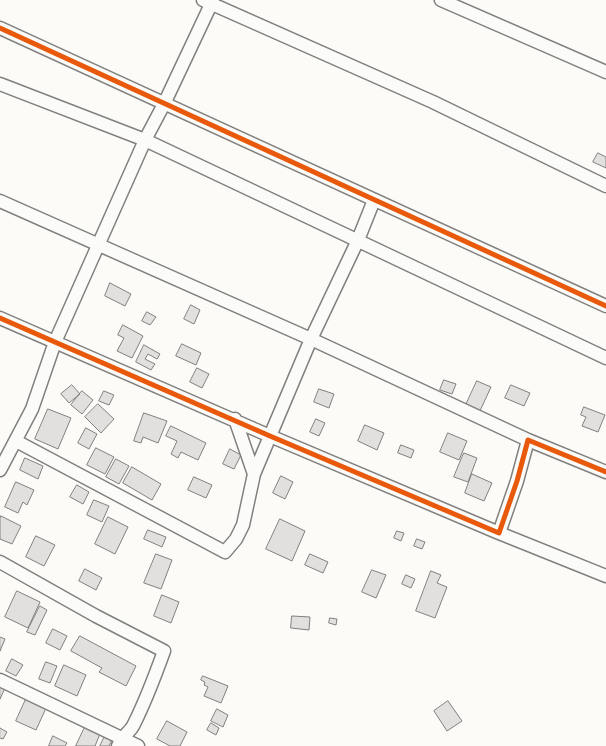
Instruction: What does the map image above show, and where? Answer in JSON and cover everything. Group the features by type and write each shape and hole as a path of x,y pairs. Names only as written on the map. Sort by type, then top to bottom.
{"street":[{"path":"441,0 606,72"},
{"path":"0,470 32,409 55,342 145,140 164,104 209,1 433,102 606,186"},
{"path":"0,28 606,306"},
{"path":"0,84 145,140 606,358"},
{"path":"16,440 225,552 236,539 243,525 254,474 311,339 358,240 374,200"},
{"path":"0,201 98,246 311,339 528,440 606,472"},
{"path":"0,318 270,436 499,533 606,576"},
{"path":"235,420 254,474"},
{"path":"499,533 517,481 528,440"},
{"path":"0,562 96,616 164,651 146,698 133,726 119,742"},
{"path":"0,680 119,742 138,746"}],"building":[{"path":"598,153 606,157 606,168 593,162"},
{"path":"110,283 131,294 125,306 105,296"},
{"path":"191,305 200,310 194,324 184,319"},
{"path":"147,312 156,317 150,325 142,321"},
{"path":"123,325 143,336 132,358 117,351 124,338 118,335"},
{"path":"182,344 201,353 196,365 176,356"},
{"path":"144,345 160,354 157,359 148,354 145,359 155,364 151,370 136,362"},
{"path":"197,368 209,374 202,388 190,382"},
{"path":"444,380 456,384 452,394 440,390"},
{"path":"477,381 491,387 479,413 465,407"},
{"path":"72,385 80,394 69,403 61,394"},
{"path":"511,385 530,393 524,406 505,398"},
{"path":"319,389 334,394 329,408 314,402"},
{"path":"82,391 93,400 82,414 71,405"},
{"path":"104,391 114,395 109,405 99,401"},
{"path":"98,404 114,419 101,433 85,417"},
{"path":"584,407 605,415 598,432 582,426 586,417 581,415"},
{"path":"48,409 71,418 58,449 35,439"},
{"path":"144,413 167,421 158,443 143,437 141,443 134,441"},
{"path":"316,419 325,423 319,436 310,432"},
{"path":"365,425 384,433 377,450 358,441"},
{"path":"171,426 206,443 198,460 181,452 178,458 171,454 177,441 166,436"},
{"path":"86,428 97,434 89,449 78,443"},
{"path":"448,433 467,441 459,460 440,452"},
{"path":"401,445 414,450 411,458 398,453"},
{"path":"96,448 114,457 105,474 87,465"},
{"path":"230,449 241,455 234,469 223,464"},
{"path":"464,453 477,458 468,482 454,477"},
{"path":"25,458 43,466 38,479 20,470"},
{"path":"116,459 129,466 119,484 106,477"},
{"path":"132,467 161,484 152,500 123,483"},
{"path":"472,474 492,483 484,501 465,493"},
{"path":"281,476 293,482 285,499 273,493"},
{"path":"194,477 212,485 206,498 188,490"},
{"path":"16,482 34,490 27,505 23,502 18,513 5,507"},
{"path":"77,485 89,492 83,504 70,497"},
{"path":"94,500 109,506 102,522 87,515"},
{"path":"1,516 21,526 12,544 0,539"},
{"path":"108,517 128,527 115,554 95,544"},
{"path":"280,519 305,531 292,561 266,549"},
{"path":"148,530 166,537 162,547 144,539"},
{"path":"397,531 404,533 401,541 394,538"},
{"path":"36,536 55,545 44,566 26,557"},
{"path":"417,539 425,542 422,549 414,546"},
{"path":"156,554 172,560 161,589 144,583"},
{"path":"310,554 328,562 323,573 305,565"},
{"path":"85,569 102,578 96,590 79,581"},
{"path":"372,570 386,575 376,598 362,592"},
{"path":"431,571 441,575 437,583 447,587 435,618 416,611"},
{"path":"406,575 415,579 411,588 402,584"},
{"path":"17,591 40,602 28,628 5,617"},
{"path":"162,595 179,602 171,623 154,616"},
{"path":"40,606 47,610 35,635 27,632"},
{"path":"292,616 310,617 309,630 291,628"},
{"path":"330,618 337,619 336,625 329,623"},
{"path":"53,629 67,636 60,650 46,643"},
{"path":"80,636 136,666 126,686 99,672 102,668 71,651"},
{"path":"0,637 5,639 0,651"},
{"path":"12,659 23,665 16,676 6,671"},
{"path":"46,662 57,666 50,683 39,679"},
{"path":"64,665 86,675 77,696 55,686"},
{"path":"203,676 228,686 221,703 204,696 208,687 204,685 205,682 201,680"},
{"path":"0,686 5,688 0,699"},
{"path":"27,697 47,706 36,730 16,721"},
{"path":"448,701 462,721 447,731 434,711"},
{"path":"217,709 228,715 223,727 211,721"},
{"path":"167,721 187,732 180,746 170,746 157,739"},
{"path":"211,723 219,728 216,735 207,730"},
{"path":"85,727 100,734 95,746 76,746"},
{"path":"0,728 7,732 3,739 0,738"},
{"path":"53,736 67,743 65,746 49,746"},
{"path":"105,736 112,740 109,746 100,746"}],"cycle path":[{"path":"0,28 606,306"},
{"path":"0,318 270,436 499,533 517,481 528,440 606,472"}]}
